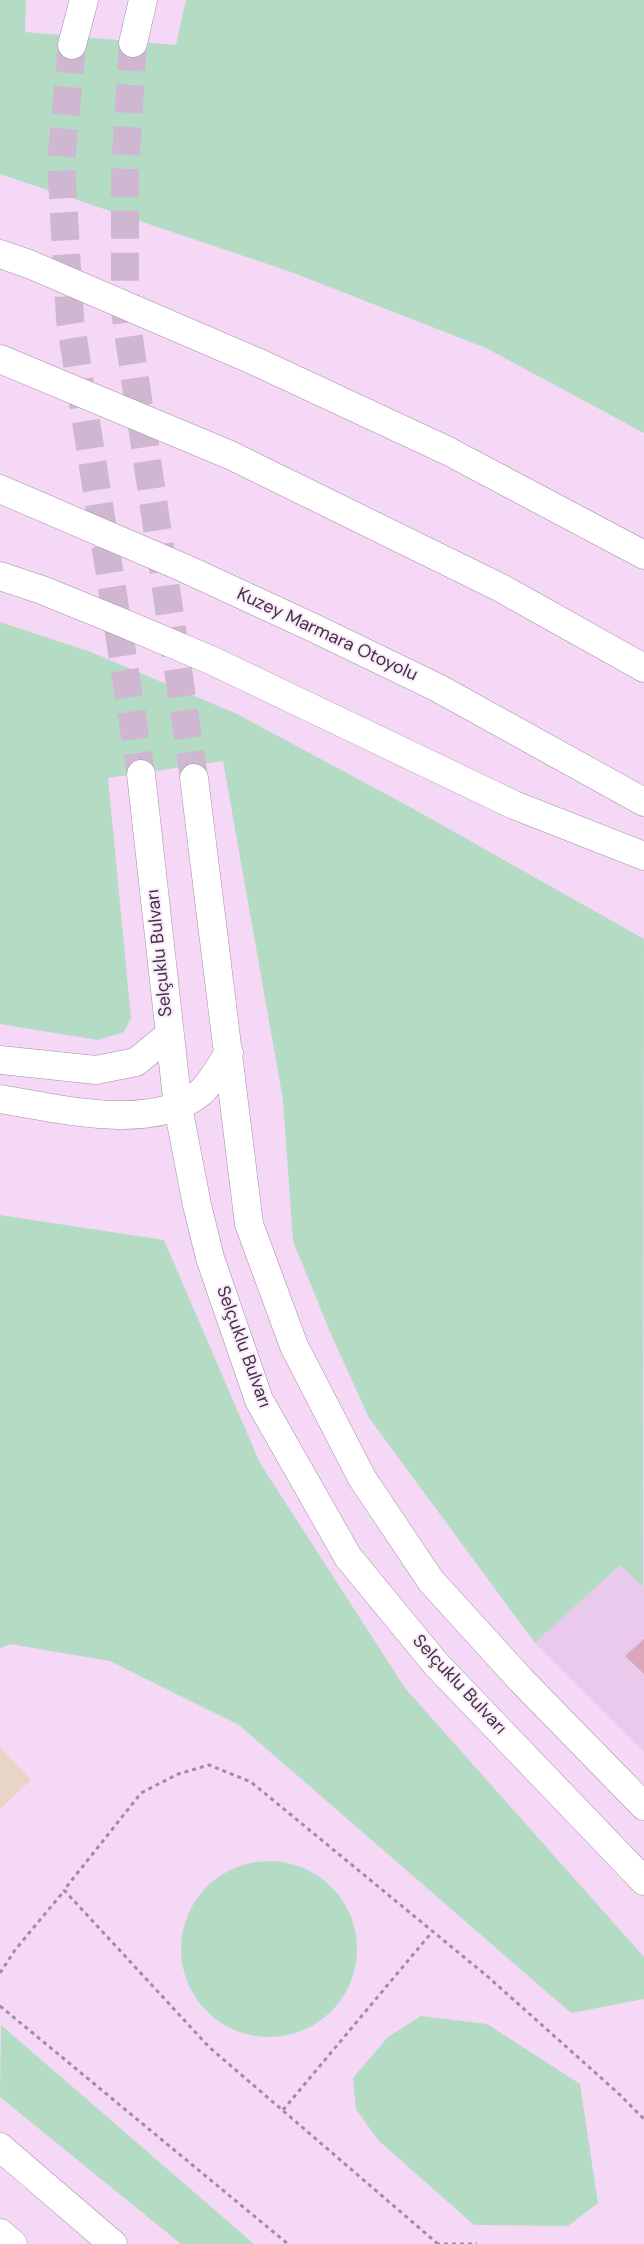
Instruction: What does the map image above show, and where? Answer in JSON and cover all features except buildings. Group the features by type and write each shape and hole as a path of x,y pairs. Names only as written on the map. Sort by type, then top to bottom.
{"main road":[{"path":"72,45 84,0"},
{"path":"133,43 143,0"},
{"path":"0,249 29,264"},
{"path":"0,254 29,264 258,362 448,451 644,555"},
{"path":"0,358 230,455 501,588 644,668"},
{"name":"Kuzey Marmara Otoyolu","path":"0,489 184,568 438,688 644,802"},
{"path":"606,534 644,549"},
{"path":"0,576 42,590 124,623 213,662 514,806 644,856"},
{"name":"Selçuklu Bulvarı","path":"141,774 178,1107 197,1205 210,1258 259,1400 348,1557 436,1664 644,1881"},
{"path":"194,778 249,1224 294,1346 362,1478 431,1581 521,1680 644,1806"},
{"path":"0,1060 96,1070 136,1062 169,1035"},
{"path":"0,1099 104,1114 139,1116 178,1107 201,1093 229,1053"},
{"path":"0,2147 113,2244"},
{"path":"0,2233 14,2244"}],"path":[{"path":"0,1973 15,1950 141,1793 178,1774 209,1765 251,1782 501,1989 618,2092 644,2119"},
{"path":"64,1890 210,2047 437,2244 477,2244"},
{"path":"283,2110 432,1932"},
{"path":"0,2006 288,2244"}],"shaded area":[{"path":"621,1564 644,1586 644,1752 535,1643"},
{"path":"0,1747 31,1780 0,1809"}],"green space":[{"path":"0,0 26,0 25,32 176,45 186,0 644,0 644,433 486,348 291,272 0,174"},
{"path":"0,622 91,652 237,714 410,807 644,939 643,1587 620,1565 535,1643 369,1418 330,1332 293,1241 283,1100 223,761 108,778 131,1018 124,1032 98,1040 0,1024"},
{"path":"0,1215 164,1240 260,1463 405,1688 644,1957 644,1999 571,2013 239,1725 110,1661 10,1644 0,1648"},
{"path":"260,1861 278,1861 303,1867 318,1875 332,1886 343,1900 351,1915 356,1932 356,1966 351,1983 343,1998 332,2012 318,2023 295,2034 278,2037 260,2037 235,2031 220,2023 206,2012 195,1998 184,1975 181,1958 181,1940 187,1915 195,1900 206,1886 220,1875 243,1864"},
{"path":"421,2016 487,2024 580,2084 598,2203 568,2226 474,2225 378,2140 356,2109 353,2078 388,2037"},
{"path":"1,2025 254,2244 181,2244 0,2097"}],"tunnel":[{"path":"133,43 125,169 125,311 194,778"},
{"path":"72,45 61,163 70,319 141,774"}]}
